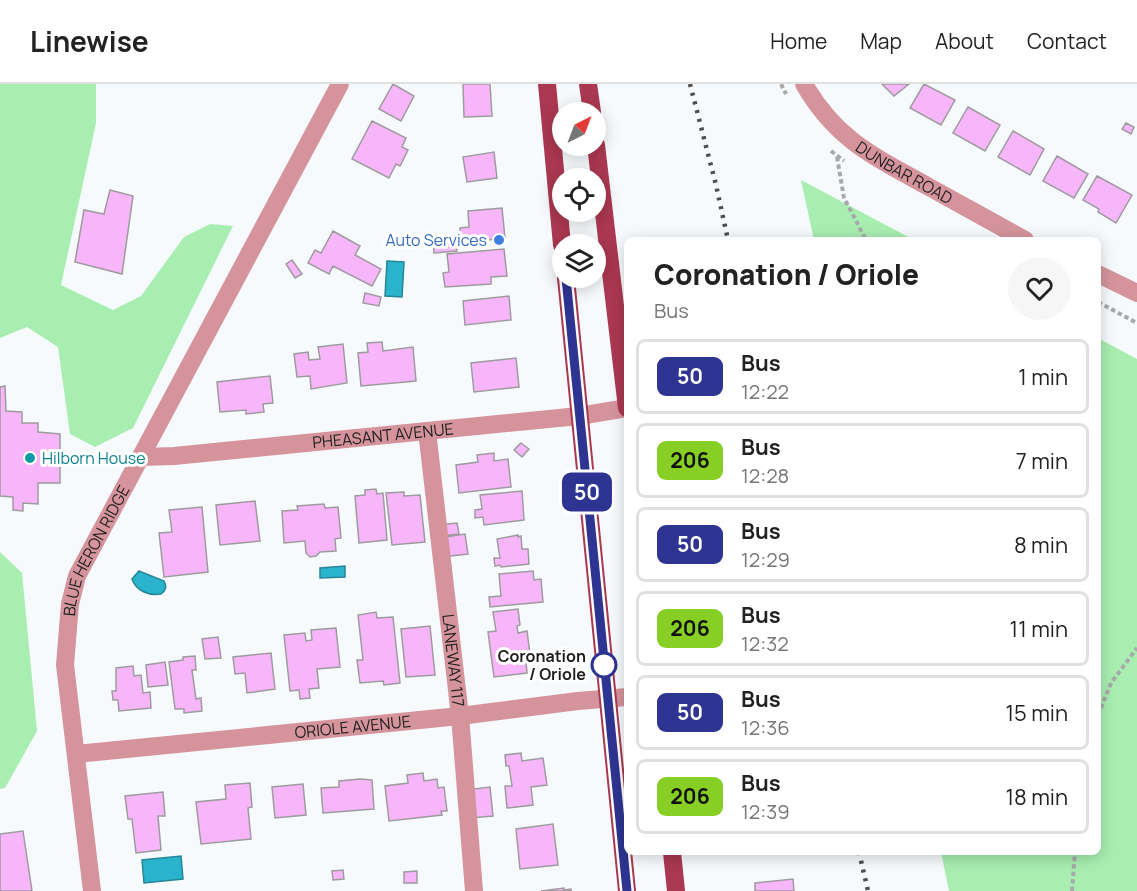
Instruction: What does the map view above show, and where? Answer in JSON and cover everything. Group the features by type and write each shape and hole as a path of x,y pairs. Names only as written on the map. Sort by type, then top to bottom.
{"main road":[{"path":"547,84 561,234"},
{"path":"588,84 590,102"},
{"path":"597,156 624,383"},
{"path":"567,288 627,891"},
{"path":"672,855 676,891"}],"street":[{"name":"BLUE HERON RIDGE","path":"92,891 66,665 70,604 77,576 340,84"},
{"name":"DUNBAR ROAD","path":"804,84 817,106 841,132 865,152 1020,237"},
{"path":"1101,275 1137,293"},
{"name":"PHEASANT AVENUE","path":"140,457 174,456 579,416 624,408"},
{"name":"LANEWAY 117","path":"427,431 460,716 474,891"},
{"name":"ORIOLE AVENUE","path":"76,754 460,716 624,697"}],"path":[{"path":"837,157 844,198 865,237"},
{"path":"1101,304 1137,322"},
{"path":"1101,708 1111,683 1137,648"},
{"path":"1072,891 1075,855"}],"green space":[{"path":"0,84 96,84 96,123 61,285 113,310 141,296 184,237 210,224 233,226 133,428 95,447 70,434 58,347 27,327 0,338"},
{"path":"801,180 908,237 813,237"},
{"path":"1101,340 1137,359 1137,891 949,891 942,855 1101,855"},
{"path":"0,552 22,573 37,731 5,788 0,789"}],"water":[{"path":"387,261 404,262 402,297 385,296"},
{"path":"345,566 345,577 320,578 320,568"},
{"path":"139,571 164,581 166,587 164,591 161,594 152,594 140,590 132,579"},
{"path":"181,856 183,879 144,883 142,860"}],"building":[{"path":"393,84 414,96 401,121 379,109"},
{"path":"463,84 490,84 492,116 464,117"},
{"path":"882,84 909,84 894,96"},
{"path":"924,84 955,100 941,125 910,108"},
{"path":"968,107 1000,125 985,151 953,133"},
{"path":"372,121 406,138 402,147 408,150 400,166 396,164 389,178 352,159"},
{"path":"1126,123 1134,127 1131,134 1122,129"},
{"path":"1013,131 1044,149 1030,175 998,157"},
{"path":"494,152 497,178 467,182 463,157"},
{"path":"1057,156 1088,174 1074,198 1043,181"},
{"path":"1097,176 1132,195 1116,223 1083,200"},
{"path":"110,190 133,196 122,274 75,262 84,210 104,214"},
{"path":"502,208 505,238 470,242 470,239 461,240 460,228 469,227 468,211"},
{"path":"333,231 360,246 355,255 381,269 372,286 333,266 329,274 308,263 315,250 321,253"},
{"path":"456,237 457,251 434,253 433,239"},
{"path":"504,249 507,276 491,277 491,284 445,287 443,273 449,272 447,254"},
{"path":"292,260 302,274 295,278 286,264"},
{"path":"365,293 381,297 379,306 363,303"},
{"path":"509,296 511,320 465,325 463,301"},
{"path":"382,342 383,351 413,347 416,381 361,386 358,353 368,352 367,343"},
{"path":"343,344 347,383 311,389 310,376 297,377 294,354 308,352 309,360 320,359 318,347"},
{"path":"516,358 519,387 474,392 471,363"},
{"path":"270,376 273,403 263,404 264,412 246,414 246,410 220,412 217,382"},
{"name":"Hilborn House","path":"5,386 6,411 22,412 22,423 38,423 38,432 60,434 60,483 38,483 38,504 23,503 23,511 13,510 13,497 0,496 0,387"},
{"path":"521,443 529,449 522,457 514,450"},
{"path":"494,453 494,461 508,459 511,487 459,493 456,465 478,462 477,455"},
{"path":"376,489 377,494 383,493 387,540 359,543 355,496 365,495 365,490"},
{"path":"522,491 524,520 484,525 483,517 475,518 475,510 482,509 480,495"},
{"path":"404,492 404,496 420,495 425,542 392,545 386,493"},
{"path":"255,501 260,541 220,545 216,505"},
{"path":"324,504 325,508 338,507 341,538 335,539 336,551 320,552 310,557 306,553 305,541 284,543 282,511 298,510 297,506"},
{"path":"202,507 208,572 164,577 159,533 172,532 169,510"},
{"path":"457,523 459,534 440,536 438,525"},
{"path":"465,534 468,554 442,557 439,538"},
{"path":"518,535 518,537 521,536 522,549 528,549 529,564 495,566 494,558 500,558 497,539"},
{"path":"533,571 534,580 541,579 543,602 490,607 489,597 501,596 499,574"},
{"path":"518,609 520,625 517,626 518,633 527,631 531,662 526,662 527,673 494,677 488,632 496,631 493,612"},
{"path":"376,612 377,618 393,617 400,683 384,685 383,681 360,683 357,660 363,660 358,615"},
{"path":"430,626 435,675 406,677 401,629"},
{"path":"336,628 340,667 317,669 319,688 309,689 310,698 300,699 299,690 290,691 284,635 305,633 306,641 312,640 311,630"},
{"path":"218,637 221,658 205,659 202,639"},
{"path":"271,653 275,689 247,693 245,673 235,674 233,657"},
{"path":"195,656 196,670 192,670 196,699 201,698 202,711 184,713 184,709 175,709 169,662"},
{"path":"165,662 168,685 148,687 146,665"},
{"path":"133,666 134,676 141,675 143,693 150,692 151,708 119,711 118,700 113,700 112,691 116,691 116,668"},
{"path":"521,753 522,761 543,758 547,785 531,787 533,805 507,808 505,786 512,786 505,755"},
{"path":"423,773 424,781 437,779 438,788 444,787 447,811 441,811 442,815 389,821 385,786 408,783 407,775"},
{"path":"372,780 374,809 323,813 321,788 339,787 339,781"},
{"path":"250,783 252,807 248,808 251,839 201,844 196,802 226,799 225,785"},
{"path":"303,784 306,815 275,818 272,787"},
{"path":"490,787 493,816 470,818 467,790"},
{"path":"163,792 165,816 158,816 161,850 136,853 132,819 128,819 125,796"},
{"path":"553,824 558,865 520,869 516,829"},
{"path":"23,831 32,891 0,891 0,834"},
{"path":"343,870 344,879 333,880 332,871"},
{"path":"417,871 417,883 404,883 404,872"},
{"path":"793,879 794,891 755,891 755,883"},
{"path":"564,888 564,890 571,889 571,891 541,891"}],"railway":[{"path":"690,84 727,237"},
{"path":"860,855 868,891"}],"bus line":[{"name":"50","path":"567,288 627,891"}],"place":[{"name":"Auto Services","path":"499,240"},
{"name":"Hilborn House","path":"30,458"},
{"name":"Coronation / Oriole","path":"604,665"}]}
